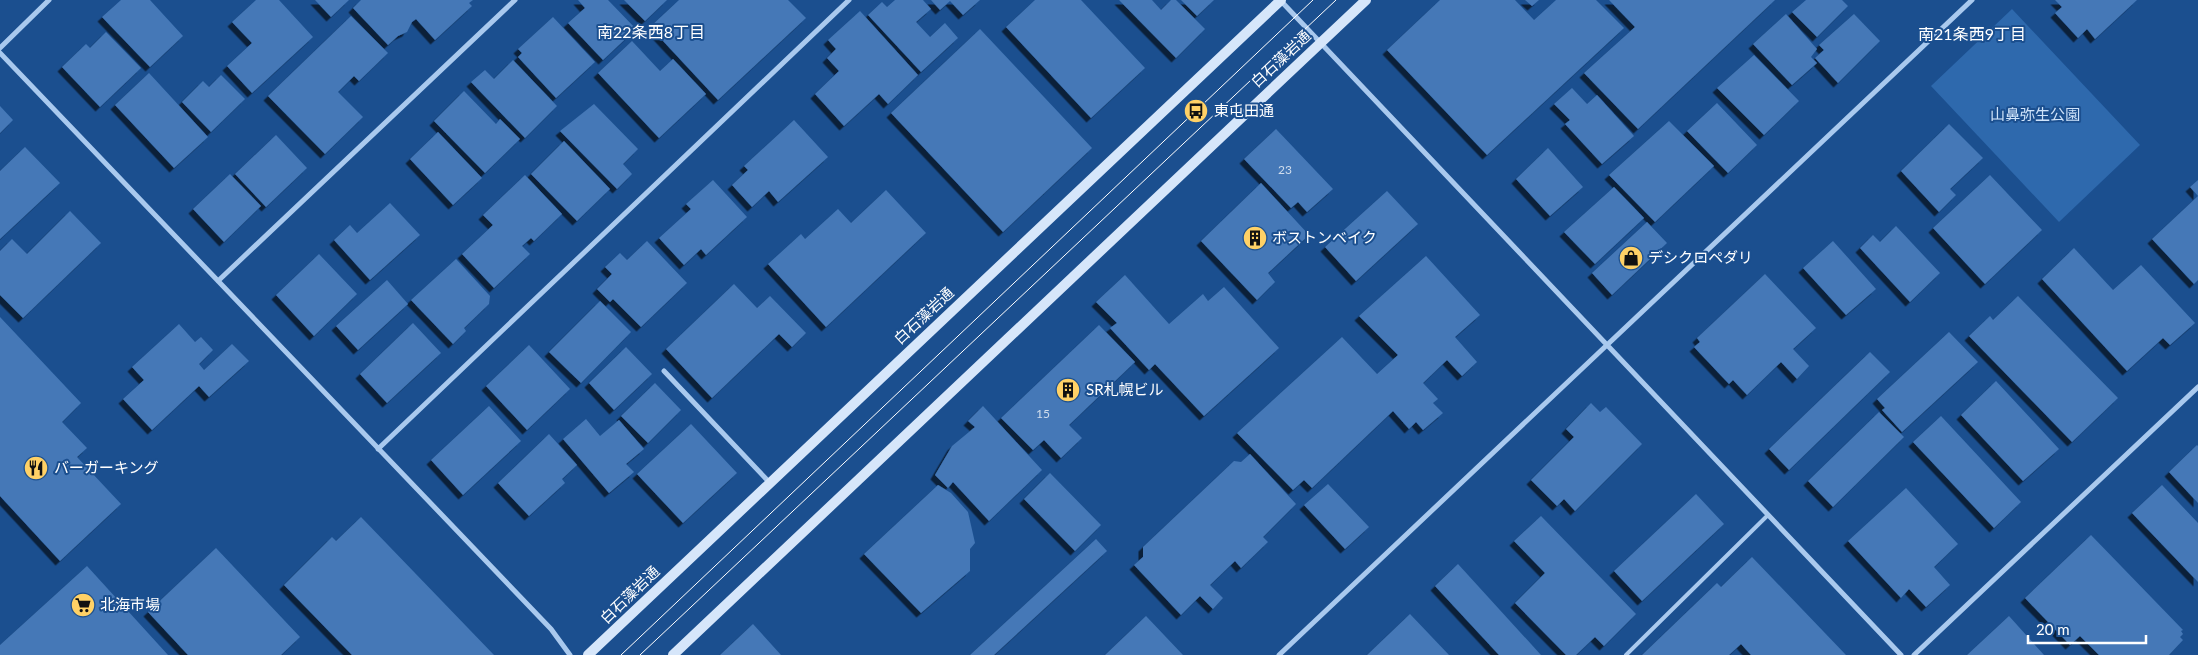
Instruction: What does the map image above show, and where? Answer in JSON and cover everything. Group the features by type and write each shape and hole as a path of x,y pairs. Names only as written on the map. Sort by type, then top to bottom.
{"main road":[{"name":"白石藻岩通","path":"588,655 1281,0"},
{"name":"白石藻岩通","path":"673,655 1366,0"}],"street":[{"path":"0,48 49,0"},
{"path":"218,281 515,0"},
{"path":"378,449 849,0"},
{"path":"1281,0 1901,655"},
{"path":"1278,655 1972,0"},
{"path":"0,53 551,629 570,655"},
{"path":"664,371 770,483"},
{"path":"1914,655 2198,387"}],"lane":[{"path":"1626,655 1768,514"}],"green space":[{"name":"山鼻弥生公園","path":"2012,9 2140,145 2059,222 1931,86"}],"building":[{"path":"121,0 150,0 183,36 150,67 102,17"},
{"path":"256,0 279,0 313,37 252,93 227,66 252,43 232,22"},
{"path":"315,0 349,0 331,17"},
{"path":"361,0 473,0 469,3 472,6 435,40 416,19 412,22 407,32 398,36 388,45 353,8"},
{"path":"578,0 608,0 636,29 603,60 568,23 585,8"},
{"path":"624,0 667,0 645,21"},
{"path":"679,0 788,0 806,18 718,100 650,27"},
{"path":"895,0 923,0 931,9 916,22 930,37 945,23 958,38 921,72 868,15 882,2 887,7"},
{"path":"931,0 980,0 963,15 950,1 940,10"},
{"path":"1035,0 1081,0 1145,68 1091,118 1006,27"},
{"path":"1119,0 1152,0 1161,10 1171,0 1176,0 1205,29 1176,58"},
{"path":"1181,0 1214,0 1197,16"},
{"path":"1440,0 1515,0 1534,20 1556,0 1596,0 1624,28 1487,155 1387,50"},
{"path":"1525,0 1539,0 1532,6"},
{"path":"1609,0 1775,0 1638,129 1584,73 1635,27"},
{"path":"1806,0 1842,0 1848,6 1817,37 1792,12"},
{"path":"2055,0 2137,0 2095,39 2087,29 2078,38 2055,13 2062,7"},
{"path":"860,11 918,75 888,104 879,94 844,126 815,94 839,71 827,58 836,49 828,40"},
{"path":"1786,14 1817,49 1811,57 1817,63 1792,85 1753,44"},
{"path":"1854,14 1880,41 1838,83 1815,58 1824,50 1819,45"},
{"path":"351,16 388,53 359,81 354,76 338,92 363,117 325,154 268,96"},
{"path":"553,17 595,62 556,98 518,57 522,53 518,49"},
{"path":"980,29 1092,148 1003,232 891,113"},
{"path":"106,32 141,68 100,107 62,67 86,44 90,48"},
{"path":"632,41 660,71 673,59 706,94 659,138 598,73"},
{"path":"1754,55 1799,101 1764,135 1717,88"},
{"path":"513,60 557,106 525,138 471,82 485,70 494,79"},
{"path":"149,73 208,137 174,168 115,105"},
{"path":"221,75 245,99 211,132 182,102 203,81 209,87"},
{"path":"1572,88 1587,104 1597,95 1634,136 1602,164 1565,124 1570,120 1554,104"},
{"path":"464,91 496,124 500,119 520,139 485,173 434,121"},
{"path":"1717,103 1757,145 1728,173 1687,131"},
{"path":"594,104 638,149 623,164 632,174 617,189 560,131"},
{"path":"0,106 13,120 0,133"},
{"path":"794,120 828,157 778,202 769,191 752,207 732,185 748,170 744,166"},
{"path":"1669,121 1714,166 1655,222 1609,175"},
{"path":"1949,124 1983,158 1950,189 1956,195 1939,212 1901,171"},
{"path":"1276,129 1333,189 1307,212 1298,202 1291,208 1244,159"},
{"path":"438,132 482,178 453,205 410,159"},
{"path":"276,135 307,168 266,207 235,174"},
{"path":"564,141 610,189 577,221 531,174"},
{"path":"25,147 60,183 0,239 0,171"},
{"path":"1548,148 1583,187 1550,216 1516,179"},
{"path":"230,174 261,206 224,242 193,209"},
{"path":"525,175 562,214 534,241 531,238 522,246 530,254 494,288 462,254 493,225 483,215"},
{"path":"1990,175 2042,230 1985,284 1933,228"},
{"path":"713,180 747,217 706,255 701,249 684,265 659,238 691,209 686,204"},
{"path":"2198,180 2198,196 2190,187"},
{"name":"ボストンベイク","path":"1261,183 1309,235 1268,273 1275,282 1257,300 1201,241"},
{"path":"1614,187 1644,218 1595,264 1564,232"},
{"path":"886,190 926,233 826,327 768,264 801,234 805,239 838,209 851,223"},
{"path":"1387,191 1418,224 1356,281 1325,247"},
{"path":"2198,196 2198,280 2194,284 2152,239"},
{"path":"390,203 420,235 370,280 334,240 350,225 357,233"},
{"path":"70,211 101,243 23,318 0,295 0,251 12,239 27,254"},
{"path":"1647,222 1667,243 1612,295 1592,273"},
{"path":"1896,226 1940,273 1910,302 1860,248 1873,235 1880,242"},
{"path":"647,241 687,283 641,327 613,299 610,302 597,289 612,274 605,267 620,253 627,260"},
{"path":"1833,241 1876,289 1846,315 1803,268"},
{"path":"2074,248 2113,290 2141,265 2195,323 2170,345 2163,338 2127,371 2042,279"},
{"path":"319,254 357,294 314,336 276,295"},
{"path":"1426,256 1480,315 1455,337 1477,362 1462,376 1447,360 1423,383 1438,399 1433,403 1443,413 1423,430 1416,422 1409,429 1393,411 1312,488 1304,480 1293,490 1237,433 1342,337 1377,374 1398,355 1359,316"},
{"path":"456,259 490,296 489,304 464,328 466,331 453,344 411,300"},
{"path":"1765,274 1816,328 1793,349 1809,366 1797,379 1781,362 1747,395 1733,380 1729,384 1694,347 1700,342 1697,338"},
{"path":"1125,275 1169,324 1203,294 1208,301 1224,287 1279,348 1204,416 1155,364 1149,370 1110,328 1117,323 1096,302"},
{"path":"387,280 408,304 358,350 336,326"},
{"path":"734,284 757,308 770,296 806,333 792,347 779,334 712,398 666,349"},
{"path":"2018,296 2118,398 2072,442 1969,336 1990,316 1993,320"},
{"path":"600,301 631,332 581,383 549,352"},
{"path":"0,317 81,403 62,422 87,448 77,457 121,504 60,561 0,496"},
{"path":"413,323 441,353 387,403 360,374"},
{"path":"179,324 195,342 201,337 213,350 199,364 204,370 232,344 249,361 209,397 199,386 152,430 123,399 144,380 132,367"},
{"name":"SR札幌ビル","path":"1099,325 1135,362 1069,425 1082,438 1061,458 1044,440 1033,450 1001,418"},
{"path":"1949,332 1978,362 1902,432 1882,410 1885,408 1877,399"},
{"path":"529,345 570,389 527,430 486,386"},
{"path":"626,347 652,374 614,410 589,383"},
{"path":"1870,352 1890,372 1789,470 1769,449"},
{"path":"1996,381 2059,449 2023,481 1961,415"},
{"path":"655,383 681,410 648,443 621,416"},
{"path":"1591,403 1600,412 1606,407 1642,444 1575,511 1564,499 1557,506 1531,480 1574,437 1566,429"},
{"path":"489,406 521,441 463,495 431,460"},
{"path":"983,406 1042,470 989,521 953,482 948,488 935,475 952,446 975,427 968,421"},
{"path":"1879,412 1904,437 1833,507 1808,481"},
{"path":"1941,416 2021,502 1994,528 1913,442"},
{"path":"586,419 600,436 619,420 644,449 626,464 634,472 609,493 563,439"},
{"path":"691,424 737,473 683,523 637,474"},
{"path":"549,434 577,465 562,479 565,483 529,516 498,483"},
{"path":"2198,446 2198,503 2169,472"},
{"path":"1250,454 1296,504 1263,537 1268,542 1241,568 1235,561 1210,585 1223,598 1213,609 1200,596 1181,615 1134,565 1143,557 1143,547 1234,461 1241,462"},
{"path":"1050,473 1101,525 1075,551 1024,499"},
{"path":"1328,484 1369,527 1345,549 1304,505"},
{"path":"938,485 951,493 968,512 975,543 970,549 970,571 921,613 864,554"},
{"path":"2162,485 2198,523 2198,582 2132,513"},
{"path":"1906,488 1958,544 1934,567 1950,585 1926,607 1909,589 1901,598 1848,541"},
{"path":"1696,494 1724,524 1642,601 1614,571"},
{"path":"1541,516 1636,614 1604,646 1595,637 1576,655 1566,655 1515,603 1545,573 1514,541"},
{"path":"361,517 494,655 352,655 284,585 332,537 336,541"},
{"path":"2091,535 2183,630 2181,631 2183,634 2180,637 2183,640 2169,655 2099,655 2080,636 2070,645 2025,598"},
{"path":"1096,539 1107,551 994,655 970,655"},
{"path":"216,548 300,637 281,655 188,655 148,612"},
{"path":"1752,557 1846,655 1751,655 1741,644 1729,655 1642,655 1717,583 1721,587"},
{"path":"1458,564 1541,655 1499,655 1435,586"},
{"name":"北海市場","path":"87,566 168,655 0,655 0,645"},
{"path":"1410,614 1449,655 1367,655"},
{"path":"1146,616 1183,655 1105,655"},
{"path":"2009,616 2044,655 1967,655"},
{"path":"753,624 781,655 720,655"}],"tram line":[{"path":"621,655 1313,0"},
{"path":"640,655 1336,0"}],"place":[{"name":"東屯田通","path":"1196,111"},
{"name":"ボストンベイク","path":"1255,238"},
{"name":"デシクロペダリ","path":"1631,258"},
{"name":"SR札幌ビル","path":"1068,390"},
{"name":"バーガーキング","path":"36,468"},
{"name":"北海市場","path":"83,605"}],"district":[{"name":"南22条西8丁目","path":"651,32"},
{"name":"南21条西9丁目","path":"1972,34"}]}
